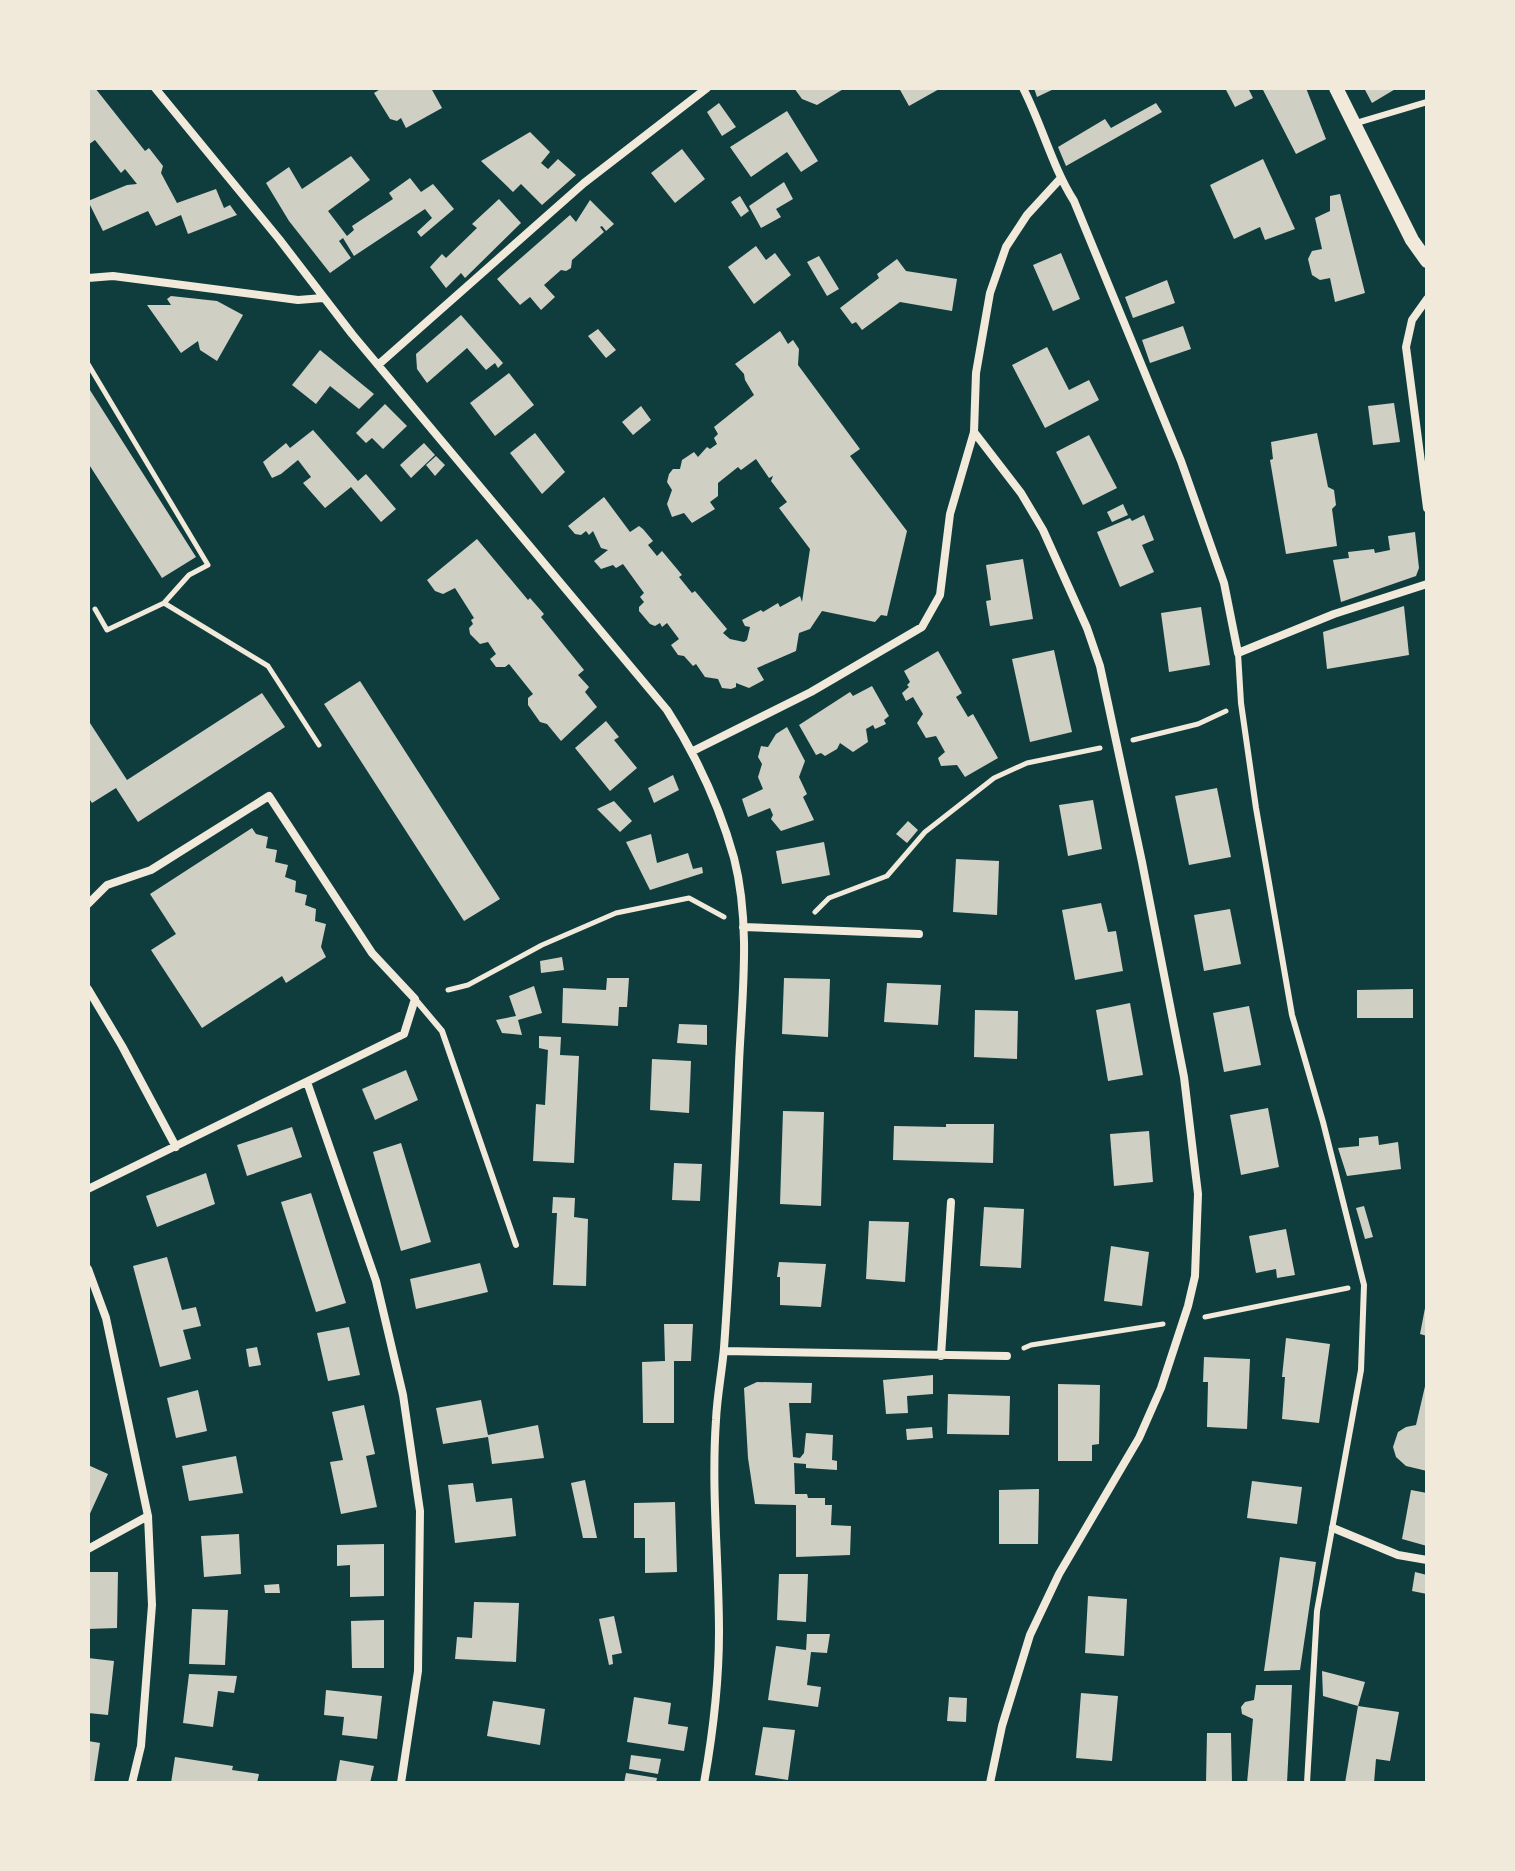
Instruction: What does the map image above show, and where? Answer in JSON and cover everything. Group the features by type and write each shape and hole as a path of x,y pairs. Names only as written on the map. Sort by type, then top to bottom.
{"street":[{"path":"155,88 378,365 667,710 693,751 714,797 734,860 742,900 743,982 735,1180 724,1351 716,1420 714,1499 719,1634 715,1724 704,1783"},
{"path":"378,365 584,183 707,88"},
{"path":"1023,88 1039,119 1060,179 1074,201 1181,461 1224,583 1238,653 1334,614 1427,584"},
{"path":"1336,88 1412,240 1427,261"},
{"path":"693,751 811,692 922,627 940,595 950,514 974,432 976,373 990,293 1006,247 1027,215 1060,179"},
{"path":"88,278 113,276 298,300 323,298"},
{"path":"1427,299 1412,320 1406,347 1427,508"},
{"path":"974,432 1021,493 1043,530 1100,666 1184,1077 1195,1157 1198,1246 1195,1276 1161,1388 1139,1438 1059,1574 1030,1635 1002,1726 990,1783"},
{"path":"88,904 107,885 151,870 269,796 372,953 415,999 404,1034 88,1189"},
{"path":"743,927 919,934"},
{"path":"88,989 176,1147"},
{"path":"307,1082 376,1281 403,1395 420,1511 418,1671 401,1783"},
{"path":"941,1356 951,1202"},
{"path":"88,1269 106,1318 148,1516 152,1605 141,1746 132,1783"},
{"path":"724,1351 1007,1356"},
{"path":"88,1549 148,1516"},
{"path":"1333,1528 1398,1555 1427,1560"}],"lane":[{"path":"1353,124 1427,102"},
{"path":"1238,653 1241,703 1273,915 1292,1015 1327,1136 1364,1285 1361,1370 1317,1611 1307,1783"},
{"path":"415,999 442,1031 516,1245"}],"path":[{"path":"88,364 208,565 189,575 164,603 107,630 95,609"},
{"path":"164,603 268,666 319,745"},
{"path":"797,929 829,898 887,876 925,832 994,778 1027,763 1198,724 1241,703"},
{"path":"448,990 468,985 542,945 616,913 689,898 743,927"},
{"path":"1031,1345 1183,1321 1364,1285"}],"building":[{"path":"88,88 95,88 145,151 149,148 163,166 161,173 177,203 216,189 224,208 230,205 237,215 188,234 181,215 156,226 148,211 103,231 88,201 137,184 125,169 121,173 95,140 88,145"},
{"path":"382,88 431,88 442,108 406,128 401,118 397,121 390,119 374,93"},
{"path":"794,88 845,88 817,105 802,99"},
{"path":"899,88 941,88 909,106"},
{"path":"1034,88 1056,88 1037,97"},
{"path":"1225,88 1254,88 1249,90 1253,98 1235,107"},
{"path":"1262,88 1306,88 1326,139 1296,154"},
{"path":"1364,88 1397,88 1372,103"},
{"path":"719,103 736,127 722,136 707,112"},
{"path":"1156,103 1162,112 1066,166 1058,147 1105,119 1111,128"},
{"path":"787,111 818,161 801,172 787,152 751,177 730,147"},
{"path":"530,132 550,152 541,163 548,169 558,159 576,175 542,205 521,184 513,192 481,161"},
{"path":"682,149 705,179 675,203 651,173"},
{"path":"351,156 370,180 328,211 347,236 354,230 352,226 393,199 389,193 410,178 421,192 433,184 454,209 421,237 417,232 432,218 425,209 354,256 343,238 339,241 351,258 330,273 289,221 266,183 289,167 302,189"},
{"path":"1263,159 1295,229 1265,240 1260,227 1234,239 1210,185"},
{"path":"784,182 793,199 776,209 781,217 761,228 749,206"},
{"path":"1340,194 1365,293 1335,302 1330,278 1320,280 1312,275 1308,259 1312,251 1322,249 1315,218 1330,211 1330,196"},
{"path":"740,196 749,211 741,217 731,202"},
{"path":"499,199 521,223 465,278 461,273 446,288 430,267 442,254 446,258 477,228 472,224"},
{"path":"590,200 614,224 606,231 600,227 604,232 572,260 571,268 561,270 544,285 555,297 541,310 530,297 520,305 497,279 570,215 576,222"},
{"path":"756,246 766,260 775,253 791,275 754,304 728,267"},
{"path":"1061,253 1080,299 1053,311 1033,265"},
{"path":"819,256 839,289 827,296 807,262"},
{"path":"897,259 906,271 957,279 952,311 900,302 862,330 856,322 852,324 840,308 879,278 877,274"},
{"path":"1167,280 1175,303 1133,318 1125,297"},
{"path":"171,296 217,301 243,315 217,361 200,350 198,341 181,353 147,305 171,305 167,299"},
{"path":"461,315 503,363 498,368 495,363 486,370 467,348 427,383 417,369 416,354"},
{"path":"1183,326 1191,349 1150,363 1142,340"},
{"path":"598,329 616,350 606,358 588,336"},
{"path":"780,331 788,344 793,340 799,349 798,365 860,449 850,456 907,531 887,616 881,615 875,622 822,611 810,629 799,633 796,651 757,668 764,680 749,688 736,683 736,687 731,689 722,688 718,679 705,677 696,664 693,666 684,656 678,655 671,645 679,639 667,623 662,627 660,623 655,626 650,624 639,611 644,602 640,597 644,593 623,564 601,569 594,561 608,550 601,548 593,531 589,535 586,531 581,535 575,534 568,526 604,497 630,532 639,526 643,529 653,541 648,545 657,556 662,551 692,593 695,591 727,629 723,633 730,639 747,640 750,627 745,626 742,620 761,610 763,612 778,603 780,607 800,596 802,602 810,549 779,508 787,502 771,481 773,476 769,478 756,459 741,470 738,467 718,483 718,496 710,502 715,509 692,523 684,513 672,517 667,504 672,490 667,482 669,474 673,469 680,469 682,460 694,452 698,457 707,447 710,449 717,444 714,438 718,434 714,427 754,395 744,374 735,364"},
{"path":"1047,347 1069,390 1089,380 1099,400 1045,428 1012,365"},
{"path":"320,350 374,394 359,409 330,386 316,404 292,385"},
{"path":"509,373 534,405 495,436 470,403"},
{"path":"88,387 196,557 162,578 88,463"},
{"path":"1394,403 1400,442 1373,445 1368,406"},
{"path":"385,404 407,426 383,449 372,438 366,443 356,433"},
{"path":"641,406 651,420 633,435 622,422"},
{"path":"313,430 358,481 366,474 396,509 381,522 351,487 325,508 303,483 311,477 298,460 272,478 263,462 286,443 290,448"},
{"path":"535,433 565,472 542,494 510,453"},
{"path":"1317,433 1328,487 1334,490 1336,505 1332,509 1337,546 1286,554 1270,460 1273,459 1271,442"},
{"path":"1089,435 1117,488 1083,505 1056,452"},
{"path":"424,443 435,455 411,478 400,465"},
{"path":"436,456 445,465 435,476 426,465"},
{"path":"1123,504 1128,515 1112,522 1107,512"},
{"path":"1144,515 1154,540 1142,545 1154,572 1120,587 1097,532"},
{"path":"1415,532 1419,568 1416,576 1341,602 1333,560 1349,558 1348,552 1390,550 1388,536"},
{"path":"477,539 528,600 530,598 544,614 541,617 584,670 578,675 589,687 585,692 597,707 561,741 547,724 540,722 528,705 528,698 533,694 509,664 496,667 490,659 496,654 488,642 480,644 470,634 471,620 474,618 455,588 443,594 435,591 427,580"},
{"path":"1023,559 1033,619 990,626 986,601 991,600 986,565"},
{"path":"1404,606 1409,655 1327,669 1323,632"},
{"path":"1201,607 1210,665 1169,672 1161,613"},
{"path":"1054,650 1072,732 1030,742 1012,659"},
{"path":"938,651 962,693 956,697 968,717 973,714 998,758 965,777 957,765 941,766 938,758 945,752 936,736 926,738 917,723 923,714 913,697 906,701 902,693 910,682 904,671"},
{"path":"360,681 500,899 464,921 324,704"},
{"path":"872,686 889,716 884,720 886,724 866,729 868,742 853,752 840,743 837,749 825,756 821,753 816,755 799,725 850,692 853,696"},
{"path":"262,693 285,727 138,822 116,788 92,803 88,797 88,720 127,780"},
{"path":"606,721 619,737 614,740 637,768 610,791 575,748"},
{"path":"787,727 805,761 799,777 807,794 803,797 814,820 781,831 771,819 770,808 748,817 742,799 763,789 758,777 762,764 758,757 761,746 768,747 776,734"},
{"path":"673,775 679,790 654,803 648,788"},
{"path":"1217,788 1231,857 1189,865 1175,796"},
{"path":"1093,800 1102,849 1068,856 1059,805"},
{"path":"614,801 632,821 620,832 597,809"},
{"path":"908,821 918,830 907,843 896,834"},
{"path":"252,828 256,834 268,837 266,848 277,850 275,862 288,865 285,877 296,881 295,892 307,895 305,905 316,909 315,921 326,924 321,947 326,957 286,983 282,976 202,1028 151,950 176,934 150,894"},
{"path":"651,834 657,863 688,853 693,869 702,867 703,873 650,890 626,842"},
{"path":"824,842 830,875 782,884 776,851"},
{"path":"956,859 999,861 997,915 953,912"},
{"path":"1101,903 1108,932 1116,931 1123,971 1075,980 1062,910"},
{"path":"1230,909 1241,964 1204,971 1194,915"},
{"path":"562,957 564,970 541,973 540,961"},
{"path":"607,978 629,978 627,1007 619,1007 618,1026 562,1023 563,988 606,990"},
{"path":"784,978 830,979 828,1037 782,1034"},
{"path":"887,983 941,985 938,1025 884,1022"},
{"path":"534,986 542,1013 518,1020 522,1035 502,1033 496,1020 516,1016 509,996"},
{"path":"1413,989 1413,1018 1357,1018 1357,990"},
{"path":"1130,1003 1143,1075 1108,1081 1096,1010"},
{"path":"1249,1006 1261,1065 1224,1072 1213,1013"},
{"path":"975,1010 1018,1011 1017,1059 974,1057"},
{"path":"679,1024 707,1025 707,1045 677,1043"},
{"path":"539,1036 561,1037 560,1055 579,1056 574,1163 533,1161 536,1104 545,1105 548,1050 539,1048"},
{"path":"652,1059 691,1061 689,1113 650,1110"},
{"path":"406,1070 418,1100 375,1120 362,1089"},
{"path":"1268,1108 1279,1167 1241,1175 1230,1115"},
{"path":"783,1111 824,1112 821,1206 780,1204"},
{"path":"946,1124 994,1124 993,1163 893,1160 894,1126 946,1127"},
{"path":"292,1127 302,1157 247,1176 237,1145"},
{"path":"1149,1131 1153,1182 1114,1186 1110,1134"},
{"path":"1378,1136 1379,1145 1398,1142 1401,1169 1347,1176 1338,1148 1359,1146 1359,1138"},
{"path":"401,1143 431,1242 401,1251 373,1152"},
{"path":"674,1163 702,1164 700,1201 672,1200"},
{"path":"206,1173 215,1204 157,1227 146,1196"},
{"path":"311,1193 346,1303 316,1312 281,1202"},
{"path":"553,1197 575,1198 574,1217 588,1219 586,1286 553,1285 557,1213 552,1213"},
{"path":"1364,1206 1373,1237 1365,1239 1356,1208"},
{"path":"984,1207 1024,1209 1021,1268 980,1266"},
{"path":"869,1221 909,1222 905,1282 866,1279"},
{"path":"1286,1229 1295,1275 1277,1278 1276,1269 1256,1273 1249,1236"},
{"path":"1111,1246 1149,1252 1142,1306 1104,1301"},
{"path":"167,1257 182,1310 196,1307 201,1326 183,1330 191,1359 160,1367 133,1266"},
{"path":"779,1262 826,1264 821,1307 780,1305"},
{"path":"480,1263 488,1292 416,1309 410,1279"},
{"path":"1427,1303 1427,1336 1420,1334"},
{"path":"664,1324 693,1324 691,1361 674,1361 674,1423 643,1423 642,1362 665,1361"},
{"path":"349,1327 360,1375 328,1381 317,1333"},
{"path":"1286,1338 1330,1344 1319,1423 1282,1419"},
{"path":"257,1347 261,1365 249,1367 246,1349"},
{"path":"1204,1357 1250,1359 1247,1429 1207,1427 1208,1382 1203,1382"},
{"path":"933,1375 933,1394 907,1396 908,1413 886,1414 883,1380"},
{"path":"757,1382 812,1383 811,1403 789,1403 793,1457 800,1458 804,1453 806,1433 833,1435 832,1460 837,1461 837,1470 806,1468 806,1464 794,1463 795,1494 825,1498 825,1505 832,1505 831,1525 851,1526 850,1555 796,1557 796,1505 755,1504 748,1458 744,1388"},
{"path":"1426,1382 1427,1471 1406,1466 1396,1457 1393,1447 1398,1432 1416,1425"},
{"path":"1058,1384 1100,1385 1099,1444 1092,1445 1092,1461 1058,1461"},
{"path":"198,1390 207,1431 176,1438 167,1398"},
{"path":"948,1394 1010,1396 1009,1435 947,1434"},
{"path":"481,1400 488,1435 538,1425 544,1458 492,1464 488,1437 443,1444 436,1408"},
{"path":"364,1405 375,1454 366,1456 377,1507 341,1514 330,1462 343,1460 332,1412"},
{"path":"932,1427 933,1438 907,1440 906,1429"},
{"path":"236,1456 243,1493 189,1501 182,1466"},
{"path":"88,1465 108,1474 88,1518"},
{"path":"585,1480 597,1538 583,1538 571,1483"},
{"path":"1252,1481 1302,1487 1297,1524 1247,1518"},
{"path":"473,1483 476,1502 512,1498 516,1536 455,1543 448,1485"},
{"path":"1039,1489 1038,1544 999,1544 999,1490"},
{"path":"1411,1490 1427,1493 1427,1546 1402,1539"},
{"path":"675,1502 677,1572 645,1573 645,1538 634,1538 634,1503"},
{"path":"239,1534 241,1574 204,1577 201,1536"},
{"path":"384,1544 384,1596 350,1597 350,1565 337,1566 337,1545"},
{"path":"1280,1557 1316,1562 1300,1670 1264,1671"},
{"path":"88,1572 118,1572 117,1628 88,1629"},
{"path":"1415,1572 1427,1575 1427,1594 1412,1591"},
{"path":"779,1574 808,1574 806,1622 777,1620"},
{"path":"279,1584 280,1593 265,1593 264,1585"},
{"path":"1088,1596 1127,1599 1124,1656 1085,1653"},
{"path":"474,1602 519,1603 516,1662 455,1659 457,1637 472,1638"},
{"path":"192,1609 228,1610 225,1665 189,1664"},
{"path":"614,1616 622,1653 612,1655 613,1664 609,1665 599,1619"},
{"path":"384,1620 384,1668 352,1668 351,1621"},
{"path":"807,1634 830,1634 827,1653 811,1652 807,1685 821,1687 818,1707 768,1700 776,1646 806,1650"},
{"path":"88,1658 114,1661 108,1715 88,1713"},
{"path":"1322,1671 1365,1682 1358,1706 1323,1696"},
{"path":"189,1674 237,1676 234,1693 218,1691 213,1727 183,1723"},
{"path":"1256,1685 1292,1685 1287,1783 1247,1783 1253,1719 1242,1714 1241,1707 1245,1702 1254,1700"},
{"path":"326,1690 382,1696 377,1739 342,1735 344,1717 324,1715"},
{"path":"1081,1693 1118,1696 1112,1761 1076,1758"},
{"path":"634,1697 671,1703 668,1724 688,1727 684,1751 627,1742"},
{"path":"949,1697 967,1698 966,1722 947,1721"},
{"path":"493,1701 545,1709 540,1745 487,1736"},
{"path":"1358,1706 1399,1712 1390,1761 1376,1759 1374,1783 1345,1783"},
{"path":"763,1727 795,1730 788,1780 755,1775"},
{"path":"1207,1733 1231,1733 1232,1783 1206,1783"},
{"path":"88,1741 100,1743 94,1783 88,1783"},
{"path":"631,1755 661,1759 658,1774 629,1769"},
{"path":"175,1757 233,1766 232,1770 259,1774 257,1783 171,1783"},
{"path":"340,1760 374,1766 370,1783 336,1783"},
{"path":"626,1773 657,1778 656,1783 624,1783"}]}
